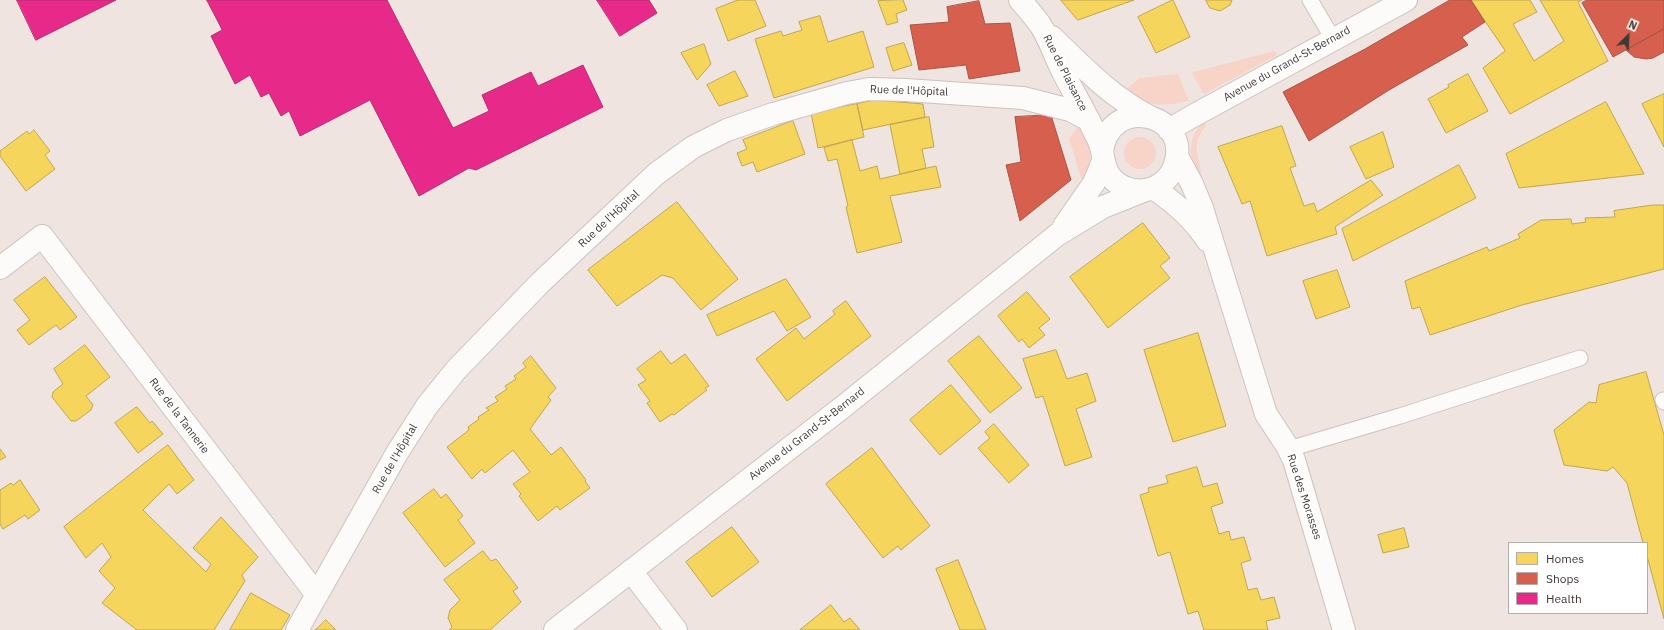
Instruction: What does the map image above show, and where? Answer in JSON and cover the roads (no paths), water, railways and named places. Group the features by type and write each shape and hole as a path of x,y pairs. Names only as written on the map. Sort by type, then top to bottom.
{"street":[{"name":"Rue de Plaisance","path":"1020,0 1041,26 1069,84 1089,120 1103,156"},
{"name":"Avenue du Grand-St-Bernard","path":"1162,124 1406,0"},
{"path":"1041,26 1111,92 1127,105 1162,124 1176,142 1177,156 1174,170 1169,177 1148,190 1128,189 1119,185 1109,174 1103,156 1105,138 1119,122 1127,118 1143,116 1162,124"},
{"path":"1023,98 1040,91 1069,84 1078,85 1087,89 1127,118"},
{"name":"Rue de l'Hôpital","path":"297,630 397,453 427,406 456,370 540,283 656,174 693,147 727,130 773,114 847,93 869,89 1023,98 1070,110 1089,120"},
{"name":"Avenue du Grand-St-Bernard","path":"1057,235 1094,183 1103,156"},
{"name":"Rue des Morasses","path":"1177,156 1196,191 1266,414 1289,449 1294,460 1344,630"},
{"name":"Avenue du Grand-St-Bernard","path":"555,630 844,406 1057,235 1102,207 1148,190"},
{"name":"Rue des Morasses","path":"1148,190 1171,201 1190,219 1216,255"},
{"name":"Rue de la Tannerie","path":"0,268 42,236 317,595"},
{"path":"631,571 676,630"}],"lane":[{"path":"1310,0 1333,38"},
{"path":"1289,449 1400,416 1580,358"}]}
